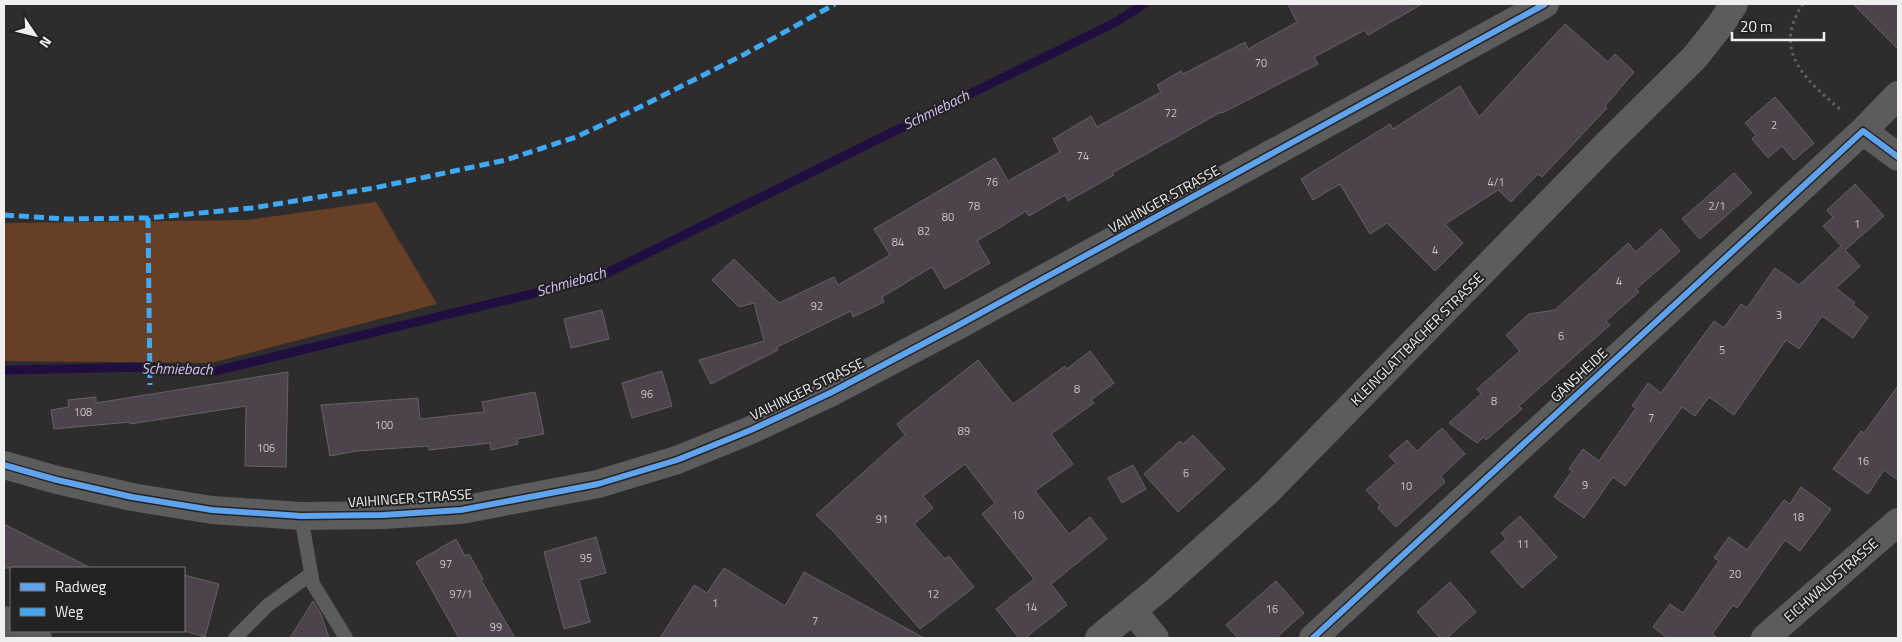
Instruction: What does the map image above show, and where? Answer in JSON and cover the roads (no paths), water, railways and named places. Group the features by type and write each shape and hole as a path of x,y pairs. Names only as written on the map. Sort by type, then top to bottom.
{"street":[{"name":"VAIHINGER STRASSE","path":"4,465 57,480 132,497 212,510 301,516 384,515 461,510 598,484 677,460 751,430 830,393 949,331 1545,4"},
{"name":"KLEINGLATTBACHER STRASSE","path":"1099,638 1133,611 1267,492 1606,145 1695,57 1725,10"},
{"name":"GÄNSHEIDE","path":"1313,638 1863,131 1898,95"},
{"path":"1863,131 1898,157"},
{"name":"EICHWALDSTRASSE","path":"1765,638 1898,522"},
{"path":"1133,611 1155,638"},
{"path":"26,632 38,638"}],"lane":[{"path":"301,516 313,584 346,638"},
{"path":"235,638 268,605 311,574"}],"waterway":[{"name":"Schmiebach","path":"4,370 151,367 211,372 597,278 1116,22 1144,4"}]}
